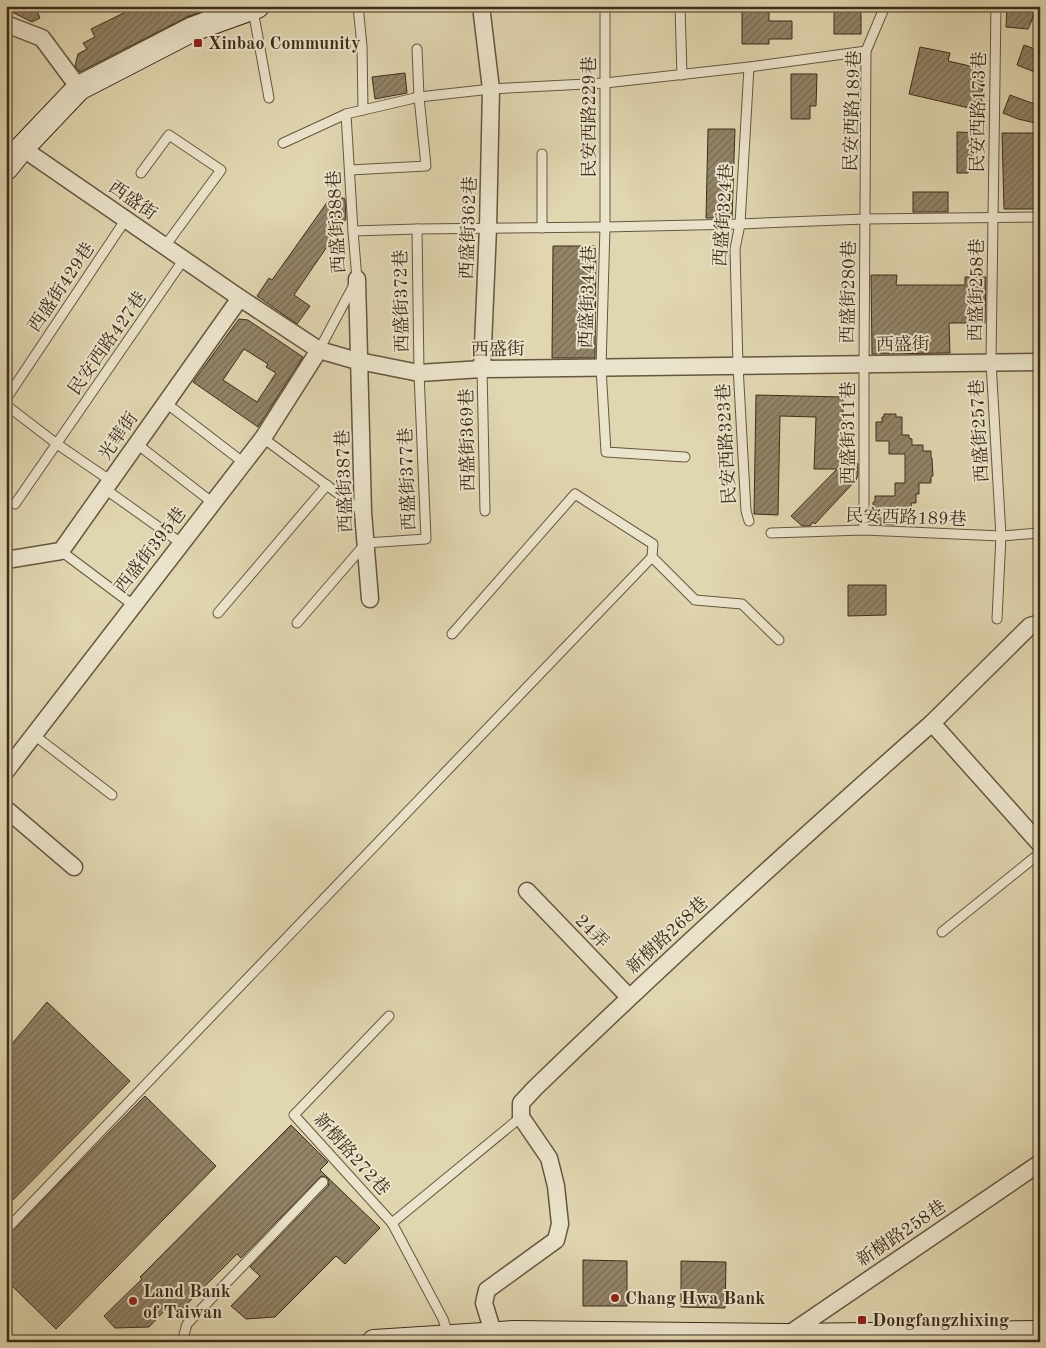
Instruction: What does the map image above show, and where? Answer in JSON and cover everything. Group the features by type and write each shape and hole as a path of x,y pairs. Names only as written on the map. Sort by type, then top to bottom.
{"main road":[{"path":"6,168 22,148 79,88 193,29 255,7"},
{"path":"374,1342 449,1337 494,1338 514,1333 786,1336 1040,1333"}],"street":[{"name":"西盛街362巷","path":"481,6 491,89 482,369"},
{"path":"6,24 42,38 79,88"},
{"name":"西盛街","path":"22,148 184,260 319,350 361,361 419,373 482,369 1040,362"},
{"name":"西盛街387巷","path":"358,279 363,512 370,599"},
{"name":"光華街","path":"61,551 240,298"},
{"name":"西盛街395巷","path":"6,771 263,438 319,350"},
{"path":"6,560 61,551"},
{"name":"新樹路268巷","path":"521,1117 521,1103 629,997 817,824 932,723 1030,626 1040,623"},
{"path":"932,723 1040,844"},
{"path":"6,809 74,867"},
{"name":"24弄","path":"527,891 629,997"},
{"path":"494,1338 484,1303 487,1290 556,1240 560,1224 556,1186 549,1158 521,1117"},
{"name":"新樹路258巷","path":"786,1336 1040,1164"}],"lane":[{"path":"358,6 362,46 363,110"},
{"name":"民安西路229巷","path":"605,6 605,228"},
{"path":"680,6 682,74"},
{"name":"民安西路189巷","path":"865,219 866,51 885,6"},
{"name":"民安西路173巷","path":"993,218 996,6"},
{"path":"255,7 269,98"},
{"path":"350,170 426,166 418,97 417,49"},
{"path":"283,143 346,114 418,97 491,89 605,83 750,67 866,51"},
{"name":"西盛街324巷","path":"738,366 735,249 740,224 750,67"},
{"name":"西盛街388巷","path":"319,350 358,279 353,231 346,114"},
{"path":"141,173 169,135 221,170 165,246"},
{"path":"542,154 542,228"},
{"path":"353,231 605,228 865,219 1040,217"},
{"name":"西盛街258巷","path":"992,362 993,218"},
{"name":"西盛街429巷","path":"6,399 126,219"},
{"name":"西盛街280巷","path":"864,364 865,219"},
{"name":"西盛街344巷","path":"605,228 601,368 606,452 685,457"},
{"name":"西盛街372巷","path":"417,229 419,373"},
{"name":"民安西路427巷","path":"15,504 184,260"},
{"name":"西盛街257巷","path":"992,362 1001,536 996,619"},
{"name":"西盛街311巷","path":"864,364 864,530"},
{"name":"民安西路323巷","path":"738,366 746,511 749,521"},
{"name":"西盛街369巷","path":"482,369 485,511"},
{"name":"西盛街377巷","path":"366,543 426,539 419,373"},
{"path":"166,403 244,462"},
{"path":"6,405 181,543"},
{"path":"263,438 363,512"},
{"path":"137,444 213,503"},
{"path":"218,613 327,485"},
{"path":"6,1230 652,557 653,544 575,494 452,634"},
{"name":"民安西路189巷","path":"771,532 864,530 1001,536 1040,533"},
{"path":"297,623 366,543"},
{"path":"61,551 133,605"},
{"path":"652,557 695,600 742,604 780,640"},
{"path":"34,735 112,795"},
{"path":"942,932 1040,853"},
{"name":"新樹路272巷","path":"389,1016 294,1115 392,1223 443,1319 449,1337"},
{"path":"392,1223 521,1117"},
{"path":"182,1342 187,1324 323,1182"}],"building":[{"path":"6,6 35,6 40,18 32,22 6,9"},
{"path":"138,6 216,6 187,17 80,72 75,66 78,54 87,49 83,43 95,37 91,29"},
{"path":"742,6 769,6 769,21 792,21 792,39 769,39 769,44 742,44"},
{"path":"834,6 861,6 861,34 834,34"},
{"path":"1007,6 1038,6 1028,29 1006,27"},
{"path":"1024,45 1040,51 1040,74 1017,65"},
{"path":"920,47 950,53 948,61 983,69 982,111 909,94"},
{"path":"405,73 407,93 375,99 372,77"},
{"path":"791,74 817,74 816,106 810,106 810,119 791,119"},
{"path":"1010,95 1040,106 1040,124 1003,113"},
{"path":"708,129 735,129 732,218 706,218"},
{"path":"957,132 978,133 968,173 957,173"},
{"path":"1002,133 1036,133 1037,209 1004,209"},
{"path":"913,192 948,192 948,212 913,212"},
{"path":"333,194 345,199 346,219 294,295 310,306 297,324 257,296 269,278 272,280"},
{"path":"553,246 596,246 595,358 552,358"},
{"path":"871,275 897,275 896,285 965,285 965,277 986,277 985,323 949,323 950,353 872,354"},
{"path":"239,319 248,320 303,357 258,427 193,382","holes":["244,349 268,364 266,367 276,373 257,402 223,380"]},
{"path":"756,395 843,397 843,421 847,421 846,454 858,464 858,475 856,480 815,524 813,522 810,526 802,526 791,516 837,469 814,469 816,417 780,416 778,515 754,514"},
{"path":"884,414 896,414 896,417 902,417 902,435 909,435 909,438 912,439 912,445 923,445 923,451 931,451 932,458 933,476 931,476 931,483 919,483 919,494 916,494 916,503 911,503 912,513 898,515 898,525 875,524 875,517 873,516 875,496 895,496 895,483 905,483 905,454 889,454 889,441 876,441 876,422 882,422"},
{"path":"848,585 886,585 886,615 848,616"},
{"path":"47,1002 130,1081 6,1207 6,1051"},
{"path":"145,1096 216,1166 56,1329 6,1280 6,1237"},
{"path":"291,1125 328,1162 320,1170 380,1228 345,1264 336,1256 275,1317 246,1319 231,1306 260,1276 250,1267 328,1186 328,1178 321,1176 241,1258 237,1254 177,1314 169,1306 149,1327 115,1328 104,1316 142,1279 140,1277"},
{"path":"583,1260 627,1261 627,1306 583,1306"},
{"path":"681,1261 726,1262 725,1308 681,1307"}],"place":[{"name":"Xinbao Community","path":"198,43"},
{"name":"Chang Hwa Bank","path":"615,1298"},
{"name":"Land Bank of Taiwan","path":"133,1301"},
{"name":"Dongfangzhixing","path":"862,1320"}]}
